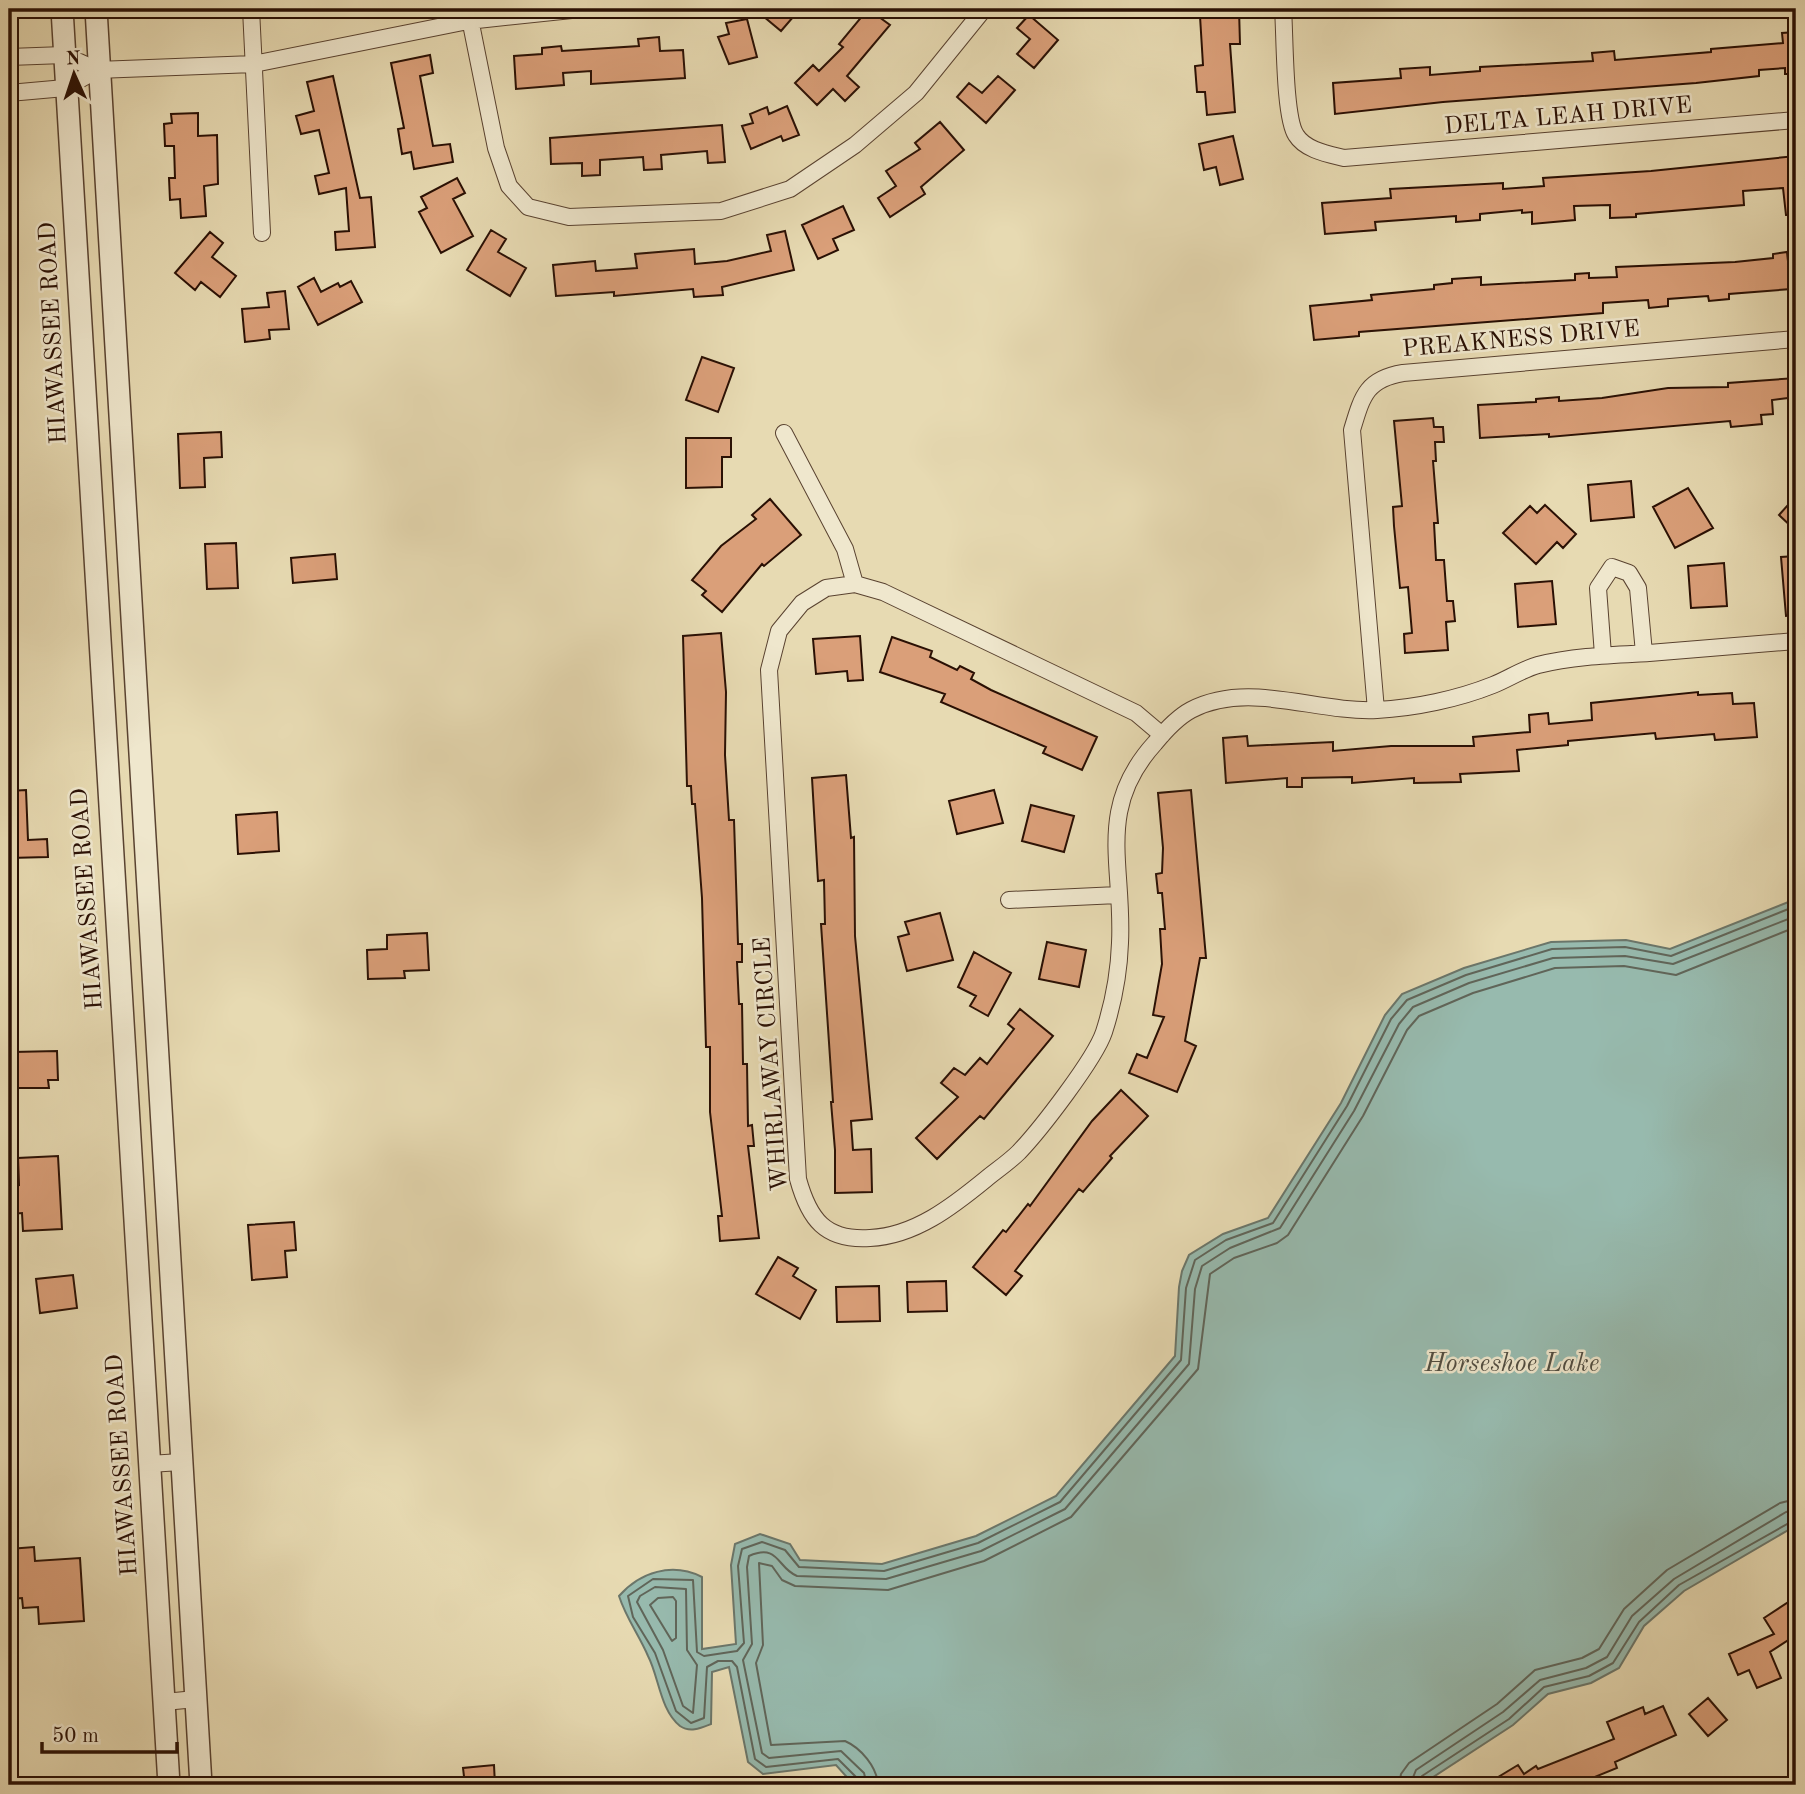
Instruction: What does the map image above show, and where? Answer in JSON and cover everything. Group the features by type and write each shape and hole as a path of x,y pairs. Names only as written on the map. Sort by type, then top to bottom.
{"street":[{"name":"HIAWASSEE ROAD","path":"62,9 169,1785"},
{"path":"96,9 97,70 201,1785"},
{"path":"251,9 262,233"},
{"path":"9,57 64,55 97,70 254,64 468,15 580,9"},
{"path":"468,15 496,148 509,186 528,207 569,216 721,211 790,189 855,145 916,93 984,9"},
{"name":"DELTA LEAH DRIVE","path":"1283,9 1290,118 1296,136 1315,150 1344,158 1796,120"},
{"path":"9,93 65,88 97,70"},
{"name":"PREAKNESS DRIVE","path":"1376,710 1352,430 1369,387 1386,376 1403,373 1796,339"},
{"path":"784,433 845,549 855,584"},
{"path":"1603,655 1598,588 1612,567 1629,573 1638,588 1644,653"},
{"name":"WHIRLAWAY CIRCLE","path":"855,584 899,598 1136,713 1162,735 1133,767 1120,803 1116,844 1121,941 1103,1035 1087,1065 1019,1152 967,1195 923,1224 883,1238 852,1239 826,1229 807,1210 799,1179 769,670 779,631 802,603 826,588 855,584"},
{"path":"1162,735 1190,710 1241,694 1280,701 1376,710 1445,700 1492,686 1536,666 1603,655 1796,641"},
{"path":"1010,900 1118,895"},
{"path":"149,1464 181,1462"},
{"path":"164,1702 196,1699"}],"water":[{"name":"Horseshoe Lake","path":"1796,899 1796,1522 1790,1529 1684,1591 1644,1626 1619,1668 1591,1683 1548,1694 1513,1725 1421,1785 854,1785 836,1765 763,1774 748,1762 729,1667 712,1672 711,1724 688,1729 673,1719 664,1702 652,1664 619,1596 627,1588 647,1575 668,1570 679,1570 702,1577 702,1649 736,1644 731,1565 735,1544 760,1534 790,1544 800,1560 882,1564 976,1536 1056,1496 1175,1356 1179,1287 1189,1255 1223,1234 1268,1218 1341,1103 1385,1015 1402,994 1464,968 1551,942 1626,940 1670,949"}],"building":[{"path":"769,9 800,9 781,31 763,16"},
{"path":"868,9 890,25 847,76 859,87 845,101 833,89 817,105 795,83 813,65 819,71 843,47 839,44"},
{"path":"1207,9 1239,9 1240,44 1230,44 1235,112 1207,115 1205,92 1197,92 1195,66 1203,65 1200,16 1207,16"},
{"path":"1029,15 1058,40 1034,68 1017,54 1030,39 1017,28"},
{"path":"747,19 757,57 729,64 718,37 729,34 726,23"},
{"path":"1796,32 1796,74 1785,74 1785,68 1759,70 1759,76 1696,83 1443,102 1335,114 1333,83 1401,78 1400,69 1430,67 1430,75 1480,71 1480,67 1593,61 1592,53 1614,51 1615,60 1711,52 1711,49 1783,43 1782,33"},
{"path":"659,37 660,51 683,50 685,78 591,84 591,71 563,73 564,85 516,89 514,56 542,54 542,48 561,46 562,51 639,46 638,39"},
{"path":"430,55 433,73 420,76 433,146 450,144 453,162 414,169 411,152 402,154 398,129 404,128 391,63"},
{"path":"333,76 360,198 371,197 375,247 336,250 335,232 349,231 346,188 319,194 315,176 329,173 319,130 301,134 296,116 314,111 307,82"},
{"path":"998,76 1015,90 986,123 957,97 969,83 982,93"},
{"path":"787,106 799,135 783,141 781,136 751,149 742,126 753,123 750,114 767,107 769,114"},
{"path":"198,113 198,136 217,135 218,184 204,186 206,216 181,218 180,199 170,200 169,178 175,178 174,146 165,146 164,124 172,123 171,114"},
{"path":"940,122 964,150 921,187 925,194 890,217 878,198 896,186 886,171 920,149 915,143"},
{"path":"722,125 725,162 708,163 707,151 661,155 662,169 644,170 643,157 600,160 600,175 582,176 582,163 551,164 550,138"},
{"path":"1233,136 1243,179 1220,185 1216,167 1204,170 1199,144"},
{"path":"1796,156 1796,215 1786,215 1783,188 1743,191 1744,205 1636,214 1636,217 1610,218 1610,205 1574,206 1575,220 1532,224 1532,212 1522,213 1522,210 1480,214 1480,220 1456,222 1456,216 1375,222 1376,230 1325,234 1322,203 1391,198 1390,189 1503,183 1503,189 1544,186 1543,178 1651,171"},
{"path":"457,178 465,193 453,199 473,236 441,253 419,212 427,208 421,197"},
{"path":"843,206 854,230 833,239 838,250 818,259 802,225"},
{"path":"491,230 506,239 498,252 526,268 510,296 467,270"},
{"path":"785,231 794,270 722,287 723,295 694,297 693,289 614,296 614,292 556,296 553,265 595,261 596,271 637,268 635,254 694,249 695,264 727,261 771,251 767,235"},
{"path":"210,232 223,243 212,257 236,276 220,297 201,282 195,290 175,273"},
{"path":"1787,252 1791,289 1729,294 1729,299 1709,301 1708,296 1668,299 1668,306 1649,308 1648,300 1603,303 1603,313 1359,332 1359,336 1314,340 1310,306 1372,300 1371,295 1434,289 1434,285 1452,283 1452,279 1481,277 1481,285 1575,280 1575,274 1589,273 1589,278 1617,277 1616,267 1735,262 1773,258 1773,254"},
{"path":"314,278 321,292 338,283 340,287 351,281 362,302 318,325 298,287"},
{"path":"285,291 289,329 269,330 270,339 245,342 242,309 269,307 267,293"},
{"path":"702,357 734,368 718,412 686,400"},
{"path":"1796,378 1796,397 1772,400 1773,414 1761,415 1762,424 1731,427 1730,421 1549,437 1549,434 1480,438 1478,405 1536,402 1536,399 1559,397 1559,401 1602,398 1668,388 1728,387 1728,383"},
{"path":"1433,418 1434,427 1443,427 1444,442 1435,442 1436,461 1433,461 1438,523 1434,523 1436,560 1444,560 1447,601 1453,601 1455,621 1446,622 1448,650 1405,653 1404,634 1412,633 1408,587 1400,588 1394,526 1393,507 1402,506 1394,421"},
{"path":"221,432 222,457 204,458 205,487 180,488 178,434"},
{"path":"686,438 731,438 731,457 722,457 722,487 686,488"},
{"path":"1631,481 1634,517 1591,521 1588,485"},
{"path":"1688,488 1713,528 1675,548 1653,507"},
{"path":"1796,496 1796,531 1779,515"},
{"path":"770,499 801,535 764,566 762,564 722,612 702,595 706,591 692,580 721,546 756,519 752,515"},
{"path":"1545,505 1576,534 1563,548 1557,542 1536,564 1503,533 1530,506 1537,513"},
{"path":"236,543 238,588 207,589 205,544"},
{"path":"335,554 337,579 293,583 291,558"},
{"path":"1796,556 1796,615 1786,616 1781,557"},
{"path":"1724,563 1727,606 1691,608 1688,566"},
{"path":"1552,581 1556,624 1518,627 1515,584"},
{"path":"721,633 726,692 725,755 729,820 734,820 738,944 742,944 742,962 737,962 739,1004 742,1004 743,1064 747,1064 748,1126 752,1125 754,1146 748,1146 759,1238 720,1241 718,1216 722,1216 710,1112 710,1047 706,1047 702,898 695,804 692,804 691,786 687,786 683,636"},
{"path":"860,636 863,680 848,681 847,671 816,674 813,639"},
{"path":"892,637 932,651 930,657 957,670 960,666 974,673 971,679 991,690 1097,737 1082,770 1043,753 1046,747 941,702 945,694 880,672"},
{"path":"1698,692 1698,695 1732,693 1733,704 1754,703 1757,737 1715,740 1714,734 1656,739 1655,733 1568,741 1568,745 1517,750 1519,771 1460,774 1461,782 1414,783 1414,778 1352,783 1352,777 1302,778 1302,787 1287,787 1287,778 1226,783 1223,738 1247,736 1248,746 1333,742 1333,751 1391,746 1474,746 1473,737 1530,732 1529,715 1548,713 1549,724 1592,720 1591,703"},
{"path":"846,775 851,838 854,837 855,936 872,1119 851,1121 853,1150 871,1149 872,1192 835,1193 833,1102 821,924 825,924 824,880 818,881 812,778"},
{"path":"26,790 28,840 47,839 48,857 9,858 9,791"},
{"path":"994,790 1003,823 957,834 949,801"},
{"path":"1191,790 1206,958 1200,958 1185,1041 1196,1046 1177,1092 1129,1073 1137,1054 1147,1058 1164,1017 1153,1015 1162,964 1160,929 1165,929 1162,893 1158,893 1156,874 1162,873 1163,848 1158,793"},
{"path":"1031,805 1074,816 1064,852 1022,841"},
{"path":"277,812 279,851 238,854 236,815"},
{"path":"940,913 953,960 907,971 898,937 909,934 905,922"},
{"path":"427,933 429,970 404,971 405,978 368,979 367,950 387,949 387,935"},
{"path":"1047,942 1086,950 1079,987 1039,979"},
{"path":"974,952 1011,973 988,1016 970,1006 976,996 958,987"},
{"path":"1020,1009 1053,1036 984,1119 980,1116 937,1159 916,1138 958,1097 941,1083 954,1068 965,1075 980,1058 987,1064 1014,1029 1008,1024"},
{"path":"57,1051 58,1080 48,1080 49,1088 14,1088 13,1052"},
{"path":"1121,1090 1148,1116 1110,1156 1112,1158 1083,1192 1079,1189 1015,1271 1022,1276 1006,1295 973,1267 1003,1230 1006,1232 1028,1204 1030,1206 1092,1121"},
{"path":"58,1156 62,1229 23,1231 22,1213 9,1214 9,1186 19,1185 18,1158"},
{"path":"294,1222 296,1250 285,1251 287,1277 252,1280 248,1225"},
{"path":"778,1257 798,1268 793,1276 816,1290 800,1319 756,1294"},
{"path":"73,1275 77,1308 40,1313 36,1279"},
{"path":"946,1281 947,1311 908,1312 907,1282"},
{"path":"879,1286 880,1321 837,1322 836,1287"},
{"path":"34,1547 35,1561 80,1558 84,1621 39,1624 38,1607 23,1608 22,1598 9,1599 9,1549"},
{"path":"1796,1597 1796,1635 1770,1652 1781,1678 1757,1688 1749,1670 1738,1675 1729,1654 1774,1634 1764,1618"},
{"path":"1708,1698 1727,1720 1708,1736 1689,1714"},
{"path":"1663,1706 1676,1735 1615,1762 1617,1768 1575,1785 1485,1785 1518,1765 1524,1774 1536,1766 1538,1769 1614,1739 1607,1722 1643,1707 1645,1714"},
{"path":"494,1765 495,1785 465,1785 463,1768"}]}
